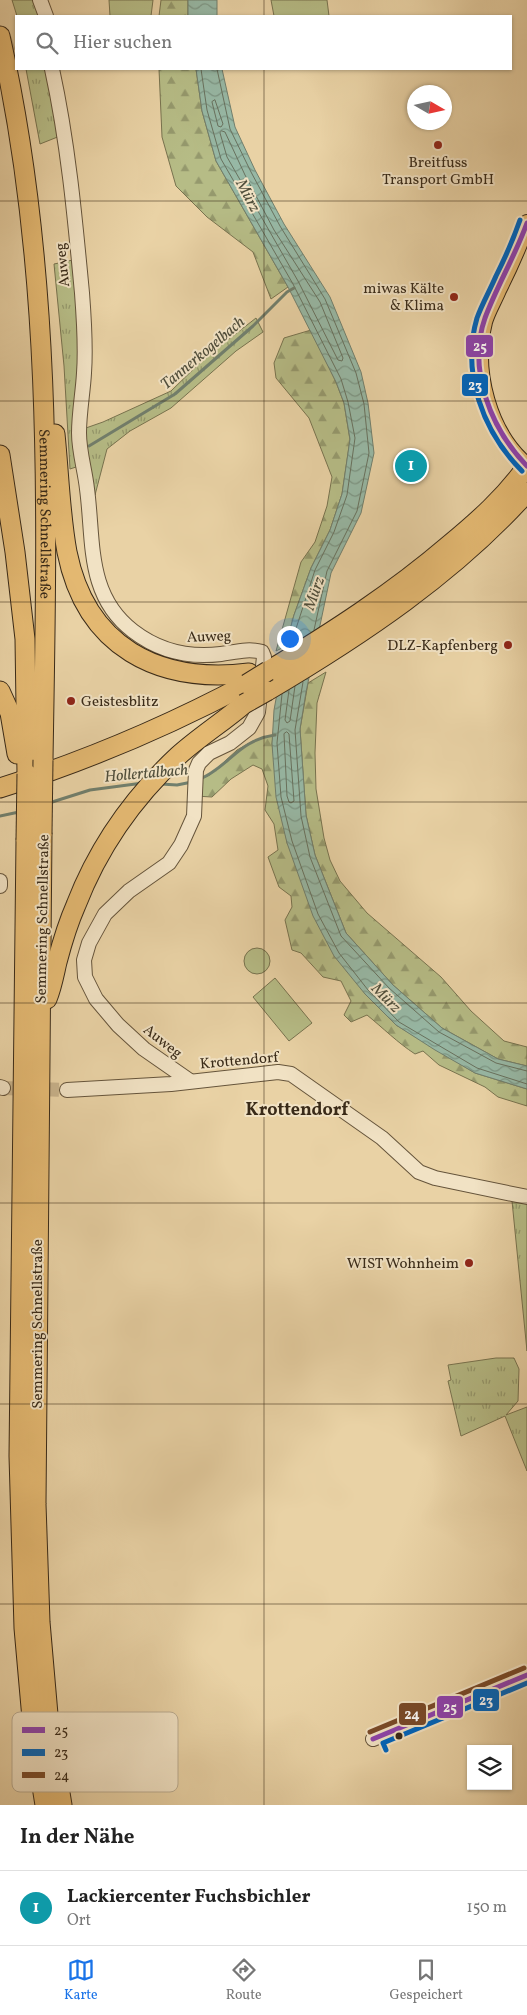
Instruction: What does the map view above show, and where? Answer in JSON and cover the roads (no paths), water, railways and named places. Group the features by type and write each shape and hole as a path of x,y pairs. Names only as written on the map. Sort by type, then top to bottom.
{"highway":[{"name":"Semmering Schnellstraße","path":"0,36 10,82 27,193 34,258 44,401 19,1456 24,1628 31,1712"},
{"path":"44,401 54,416 68,553 80,591 100,624 123,648 138,657 164,668 190,674 212,676 255,676"},
{"name":"Semmering Schnellstraße","path":"0,455 15,552 25,639 35,773"},
{"path":"0,788 35,773 135,739 211,703 361,612 428,563 473,525 525,475"},
{"path":"40,1016 51,989 65,934 85,883 108,840 136,800 180,755 244,704 317,661 358,634 408,598 474,545 508,513 525,475"},
{"path":"0,691 10,712 17,755 35,773"},
{"path":"0,800 35,773 140,750 217,714 244,704"},
{"name":"Semmering Schnellstraße","path":"34,837 40,1016 36,1504 40,1622 48,1712"},
{"name":"Semmering Schnellstraße","path":"43,1792 45,1805"},
{"name":"Semmering Schnellstraße","path":"60,1792 62,1805"}],"main road":[{"path":"525,475 503,439 490,411 482,380 480,350 484,320 517,250 527,223"}],"street":[{"path":"40,0 46,15"},
{"name":"Auweg","path":"52,70 64,131 82,294 84,371 79,433 87,488 93,562 103,596 120,619 133,631 160,647 181,654 204,656 253,650 262,652 264,657 258,712 250,728 230,743 209,753 199,763 196,770 194,816 182,845 169,863 130,891 105,914 89,942 84,960 84,977 96,999 118,1025 144,1049 190,1081"},
{"name":"Krottendorf","path":"67,1090 171,1084 278,1072 291,1074 382,1138 419,1172 435,1178 527,1197"},
{"path":"373,1739 527,1675"}],"water":[{"path":"188,0 217,0 217,15 188,15"},
{"name":"Mürz","path":"196,70 222,70 235,127 255,170 284,224 330,297 361,372 368,403 374,453 361,513 331,573 300,729 306,815 315,855 346,933 393,985 442,1028 498,1059 527,1066 527,1089 475,1073 435,1050 396,1025 365,994 334,956 313,916 287,843 276,797 272,744 274,710 286,644 294,615 311,568 330,530 342,494 350,439 344,403 336,382 288,287 216,161 202,111"}],"waterway":[{"name":"Tannerkogelbach","path":"89,446 175,394 253,326 287,292 294,288"},
{"name":"Hollertalbach","path":"200,779 219,768 252,742 275,735"},
{"name":"Hollertalbach","path":"161,784 177,785 192,782"},
{"name":"Hollertalbach","path":"49,803 90,790 143,783"},
{"name":"Hollertalbach","path":"0,816 19,812"}],"tunnel":[{"path":"0,47 15,42"},
{"path":"3,1088 67,1090"}],"place":[{"name":"Breitfuss Transport GmbH","path":"438,145"},
{"name":"miwas Kälte & Klima","path":"454,297"},
{"name":"Lackiercenter Fuchsbichler","path":"411,466"},
{"name":"DLZ-Kapfenberg","path":"508,645"},
{"name":"Geistesblitz","path":"71,701"},
{"name":"WIST Wohnheim","path":"469,1263"}],"district":[{"name":"Krottendorf","path":"297,1109"}]}
